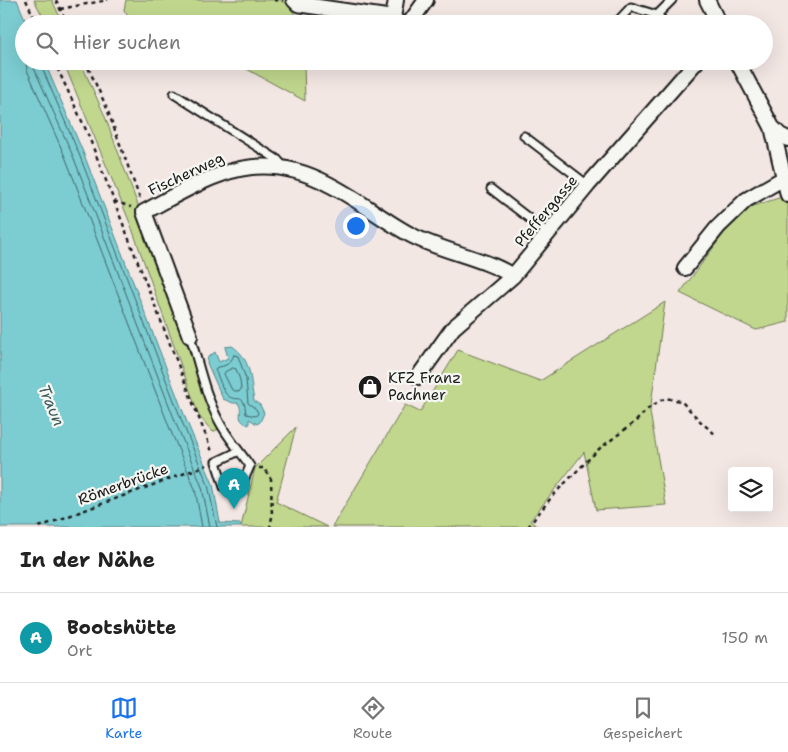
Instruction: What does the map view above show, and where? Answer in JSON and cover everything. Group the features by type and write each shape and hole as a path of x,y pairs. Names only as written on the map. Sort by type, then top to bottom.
{"street":[{"path":"294,0 298,4 362,15"},
{"path":"396,0 397,15"},
{"path":"415,15 426,0"},
{"path":"707,0 714,15"},
{"name":"Pfeffergasse","path":"418,377 453,328 513,276 588,185 689,70"},
{"path":"743,70 782,133 784,178 788,195"},
{"name":"Fischerweg","path":"190,336 144,212 173,196 229,172 246,167 284,168 312,176 330,184 424,242 496,267 513,276"},
{"path":"685,268 718,227 746,200 784,178"}],"lane":[{"path":"623,15 631,7 657,15 672,0"},
{"name":"Fischerweg","path":"174,94 278,160 284,168"},
{"path":"524,136 588,185"},
{"path":"491,189 548,233"},
{"path":"190,336 206,391 219,422 239,450 250,466 241,487 224,487 216,462 239,450"}],"path":[{"path":"26,0 33,15"},
{"path":"56,0 63,15"},
{"path":"60,9 108,0"},
{"path":"58,70 114,201 216,462"},
{"path":"89,70 106,106 144,212"},
{"path":"114,201 144,212"},
{"path":"528,527 554,494 600,450 635,422 650,407 665,398 681,401 716,435"},
{"name":"Römerbrücke","path":"39,527 216,462"},
{"path":"250,466 264,468 271,479 272,517 270,527"}],"green space":[{"path":"34,0 52,0 59,15 42,15"},
{"path":"126,0 284,0 295,15 127,15 124,10"},
{"path":"67,70 84,70 104,114 184,329 204,396 220,428 213,432 199,416 130,223"},
{"path":"248,70 304,70 305,101"},
{"path":"788,195 788,322 756,330 680,293 741,210"},
{"path":"665,302 650,412 666,505 596,510 584,452 530,521 538,527 332,527 405,405 420,412 458,350 540,381"},
{"path":"296,427 276,502 327,527 241,527 255,468"}],"water":[{"name":"Traun","path":"0,0 17,0 23,15 15,15 15,70 48,70 83,152 187,422 213,484 220,523 241,524 241,527 0,527"},
{"path":"232,346 239,351 247,364 254,401 260,405 264,413 257,424 249,419 249,425 244,423 240,418 238,403 223,399 207,363 208,357 215,352 219,362 228,358 225,347"}],"place":[{"name":"KFZ Franz Pachner","path":"370,387"},
{"name":"Bootshütte","path":"234,509"}]}
